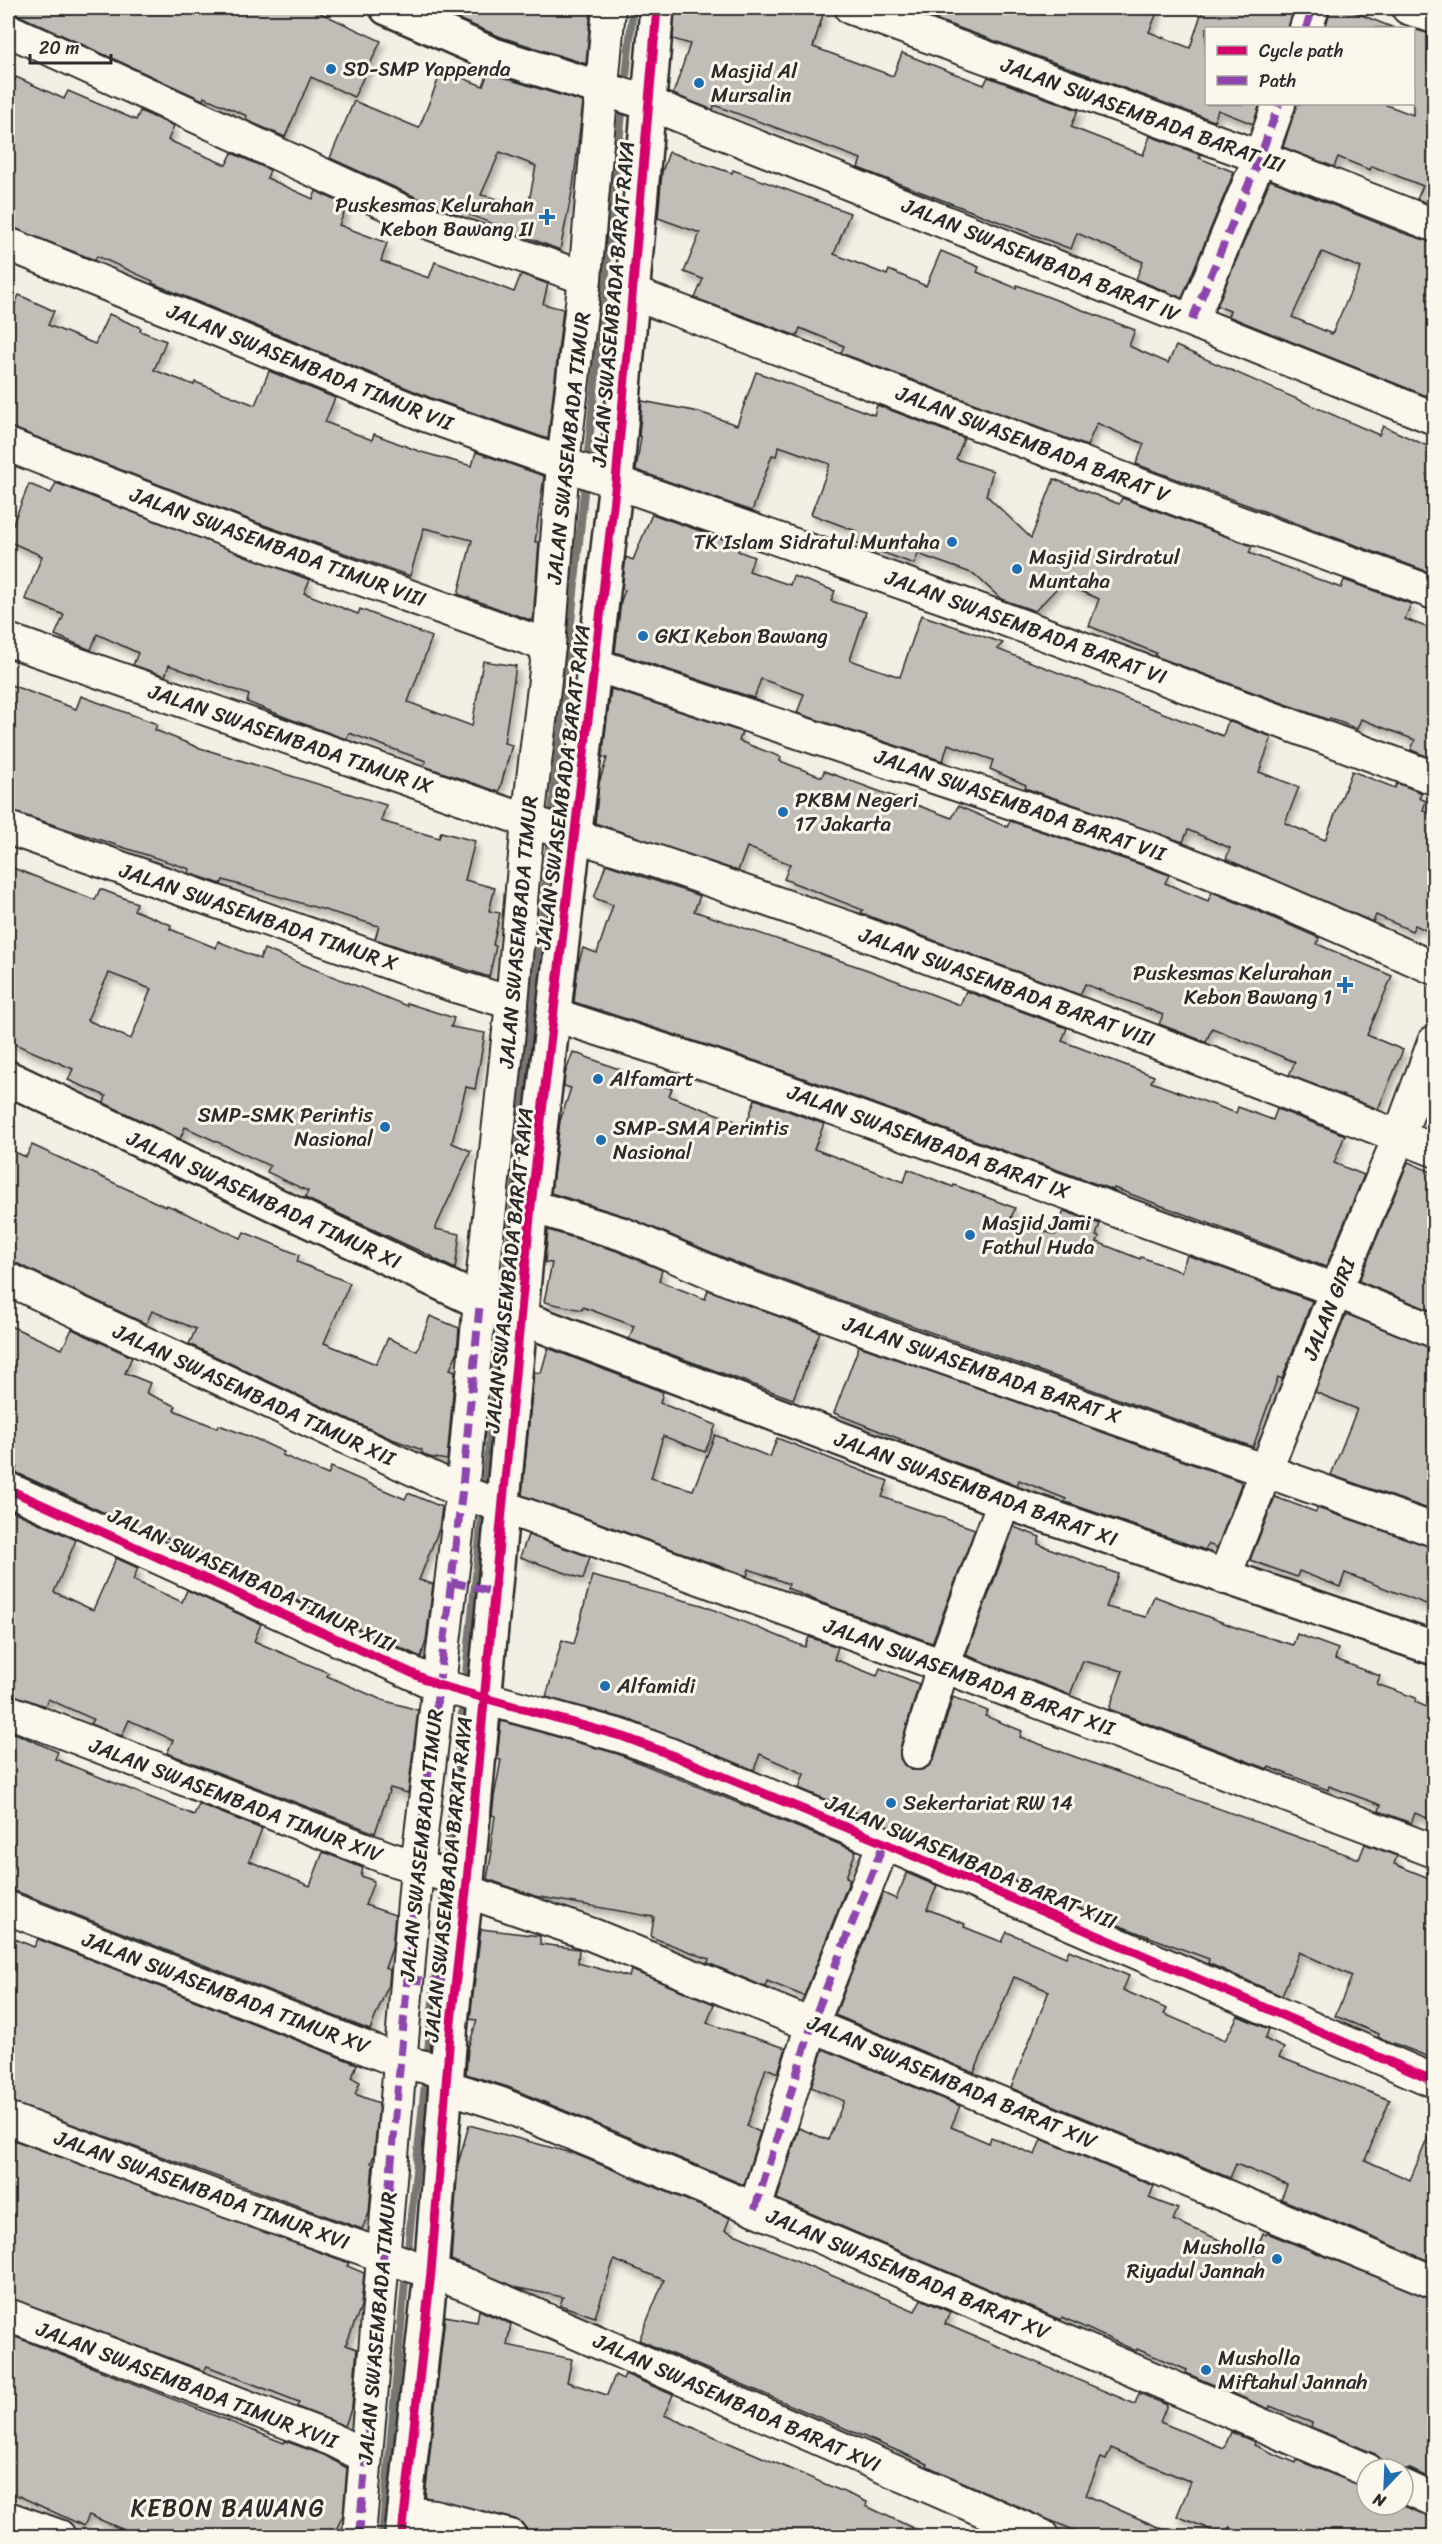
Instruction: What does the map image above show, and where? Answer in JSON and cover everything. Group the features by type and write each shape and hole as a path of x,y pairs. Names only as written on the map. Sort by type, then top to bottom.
{"street":[{"path":"387,8 494,55 645,102"},
{"name":"JALAN SWASEMBADA TIMUR","path":"359,2536 365,2456 408,2264 401,2061 422,1869 461,1692 465,1492 500,1309 512,1003 585,278 609,8"},
{"name":"JALAN SWASEMBADA BARAT RAYA","path":"403,2525 408,2264 445,2076 464,1884 461,1692 500,1504 500,1309 531,1206 555,1015 570,834 596,665 611,480 632,293 645,102 657,8"},
{"name":"JALAN SWASEMBADA BARAT III","path":"851,8 1260,157 1434,225"},
{"path":"1306,27 1313,8"},
{"path":"1408,8 1434,16"},
{"path":"8,30 426,222 585,278"},
{"name":"JALAN SWASEMBADA BARAT IV","path":"645,102 1434,418"},
{"path":"1192,320 1260,157 1279,105"},
{"name":"JALAN SWASEMBADA TIMUR VII","path":"8,244 425,415 611,480"},
{"name":"JALAN SWASEMBADA BARAT V","path":"632,293 1232,520 1434,593"},
{"name":"JALAN SWASEMBADA TIMUR VIII","path":"8,445 252,540 549,646"},
{"name":"JALAN SWASEMBADA BARAT VI","path":"611,480 974,608 1434,778"},
{"name":"JALAN SWASEMBADA TIMUR IX","path":"8,640 570,834"},
{"name":"JALAN SWASEMBADA BARAT VII","path":"596,665 1154,850 1260,891 1434,968"},
{"name":"JALAN SWASEMBADA TIMUR X","path":"8,828 455,986 512,1003"},
{"name":"JALAN SWASEMBADA BARAT VIII","path":"570,834 860,932 1140,1036 1434,1150"},
{"name":"JALAN SWASEMBADA BARAT IX","path":"555,1015 753,1079 1336,1290 1434,1330"},
{"name":"JALAN GIRI","path":"1224,1578 1336,1290 1399,1137 1434,1042"},
{"name":"JALAN SWASEMBADA TIMUR XI","path":"8,1078 500,1309"},
{"name":"JALAN SWASEMBADA BARAT X","path":"531,1206 623,1234 732,1281 928,1353 1434,1530"},
{"name":"JALAN SWASEMBADA TIMUR XII","path":"8,1279 465,1492 500,1504"},
{"name":"JALAN SWASEMBADA BARAT XI","path":"500,1309 1004,1501 1434,1648"},
{"name":"JALAN SWASEMBADA TIMUR XIII","path":"8,1489 461,1692"},
{"path":"917,1753 943,1666 1004,1501"},
{"name":"JALAN SWASEMBADA BARAT XII","path":"500,1504 943,1666 1434,1851"},
{"name":"JALAN SWASEMBADA BARAT XIII","path":"461,1692 624,1737 669,1754 884,1843 1434,2081"},
{"name":"JALAN SWASEMBADA TIMUR XIV","path":"8,1711 388,1858 464,1884"},
{"path":"755,2209 812,2024 884,1843"},
{"name":"JALAN SWASEMBADA BARAT XIV","path":"464,1884 812,2024 1434,2282"},
{"name":"JALAN SWASEMBADA TIMUR XV","path":"8,1908 445,2076"},
{"name":"JALAN SWASEMBADA BARAT XV","path":"445,2076 501,2104 755,2209 1355,2465"},
{"name":"JALAN SWASEMBADA TIMUR XVI","path":"8,2119 230,2202 408,2264"},
{"name":"JALAN SWASEMBADA BARAT XVI","path":"408,2264 478,2290 1042,2536"},
{"name":"JALAN SWASEMBADA TIMUR XVII","path":"8,2315 331,2439 365,2456"},
{"path":"1415,2491 1434,2500"},
{"path":"403,2525 434,2516 510,2536"},
{"path":"8,2518 59,2536"}],"building":[{"path":"8,8 310,8 381,41 354,97 311,77 285,137 246,120 247,116 204,97 203,100 8,12"},
{"path":"432,8 591,8 586,64 501,37"},
{"path":"675,8 825,8 813,47 893,76 902,53 984,85 988,77 1078,110 1071,127 1143,155 1150,136 1201,155 1199,158 1234,172 1182,298 1136,279 1143,262 1077,233 1071,249 858,168 861,159 714,105 713,110 673,94 690,44 673,39"},
{"path":"905,8 1159,8 1149,32 1190,48 1203,8 1294,8 1288,27 1205,27 1205,105 1260,105 1253,124 1218,110 1214,121"},
{"path":"1331,8 1344,8 1392,27 1325,27"},
{"path":"1415,30 1434,35 1434,206 1417,199 1423,186 1372,166 1370,170 1338,157 1334,167 1283,147 1297,105 1387,105 1413,115"},
{"path":"442,70 483,86 488,73 583,102 573,187 560,250 455,209 454,213 433,205 330,158 354,101 419,128","holes":["500,152 536,166 528,206 481,195"]},
{"path":"16,77 64,99 68,91 136,120 140,111 174,126 168,140 226,165 232,153 270,170 267,178 313,199 316,191 347,206 339,225 387,243 381,261 429,278 435,262 514,292 521,274 548,284 543,304 563,309 548,439 431,398 152,283 153,281 97,256 95,260 8,226 8,96"},
{"path":"669,152 732,173 733,170 850,213 834,254 887,275 889,270 926,286 941,251 979,267 977,272 1016,288 1017,285 1135,330 1129,346 1168,363 1176,346 1379,435 1383,426 1434,449 1434,499 1427,516 1434,519 1434,574 1136,464 1144,444 1097,423 1087,446 841,353 844,346 800,328 797,336 695,298 703,279 684,272 700,233 658,218 662,172"},
{"path":"1270,180 1434,243 1434,399 1228,316 1230,311 1217,306","holes":["1322,252 1361,268 1332,334 1292,317"]},
{"path":"19,295 54,311 48,325 95,344 109,314 141,328 140,331 166,341 154,370 194,385 195,382 255,405 269,371 335,398 325,422 372,440 374,434 421,452 472,466 476,452 544,476 535,542 539,542 533,621 458,594 472,540 424,528 410,576 258,523 8,426 8,319"},
{"path":"756,372 874,415 877,405 964,438 956,459 993,471 986,495 1031,538 1054,479 1119,504 1122,498 1252,546 1249,553 1341,588 1344,580 1411,604 1405,619 1434,630 1434,759 1411,750 1415,740 1361,719 1357,729 1330,718 1329,720 1155,656 1156,653 1089,626 1099,599 1062,583 1035,611 1001,599 974,574 918,554 914,564 852,541 856,531 811,514 830,464 779,446 776,456 772,455 752,511 636,470 641,437 639,436 642,401 699,412 737,425"},
{"path":"56,483 310,580 304,593 358,614 360,609 432,637 408,702 472,726 483,661 516,666 504,743 512,745 499,792 424,766 426,761 349,733 346,739 290,719 247,702 249,695 169,665 165,676 133,665 138,653 97,634 91,650 55,635 64,615 25,599 42,556 8,541 8,536 29,484 51,493"},
{"path":"652,514 740,545 738,551 754,557 749,571 790,585 793,576 835,591 831,601 866,612 850,660 900,677 921,615 1003,643 997,649 1223,736 1228,721 1272,737 1259,772 1299,787 1285,823 1325,840 1352,771 1395,788 1397,783 1422,793 1419,798 1426,801 1423,810 1434,815 1434,934 1415,925 1412,931 1376,915 1373,922 1226,859 1230,848 1188,830 1183,842 1025,788 1026,785 990,769 993,760 948,744 943,761 797,713 804,694 761,679 754,698 615,652 621,601 625,590 622,589 626,557 633,560"},
{"path":"8,684 76,709 81,696 157,724 155,730 197,747 386,805 381,821 439,838 441,832 475,841 465,880 495,888 489,911 500,913 489,977 375,939 379,926 223,880 221,884 189,873 190,869 8,810"},
{"path":"611,689 742,732 739,741 781,757 780,761 822,777 824,771 952,818 958,806 1007,827 1010,821 1148,867 1169,875 1165,883 1208,901 1212,892 1319,938 1317,944 1392,976 1367,1035 1403,1050 1378,1109 1289,1075 1295,1062 1212,1028 1206,1042 1159,1024 1163,1015 1085,984 1080,995 861,913 863,910 784,879 790,864 747,847 738,871 595,823 599,783 607,758 602,757"},
{"path":"606,864 700,896 694,911 868,970 960,1005 966,991 1067,1028 1062,1041 1154,1076 1151,1082 1236,1113 1238,1107 1273,1120 1277,1109 1345,1135 1334,1163 1364,1175 1326,1267 1114,1188 1113,1190 759,1062 574,1002 578,965 583,948 597,953 613,905 594,898"},
{"path":"8,866 95,900 100,889 137,903 134,910 171,925 170,929 216,948 218,941 260,959 264,949 407,1006 407,1003 454,1018 451,1027 485,1033 475,1089 466,1087 452,1143 471,1151 435,1229 460,1234 455,1269 305,1198 308,1191 267,1172 270,1166 185,1127 180,1139 104,1103 106,1096 68,1080 73,1069 8,1041","holes":["109,973 151,989 131,1039 87,1020"]},
{"path":"573,1052 672,1089 669,1096 746,1125 755,1099 824,1124 814,1149 904,1182 908,1169 953,1187 954,1185 1015,1208 1011,1218 1055,1235 1064,1211 1100,1224 1096,1236 1099,1237 1097,1242 1140,1259 1141,1257 1181,1272 1187,1255 1312,1301 1282,1379 1278,1377 1253,1447 739,1264 628,1217 551,1193 560,1121 571,1088 564,1086 565,1074"},
{"path":"32,1145 166,1207 167,1205 241,1238 244,1232 299,1255 297,1262 350,1283 324,1343 376,1364 388,1338 417,1351 430,1316 459,1328 457,1353 450,1369 455,1371 447,1460 429,1457 422,1453 422,1450 387,1437 189,1344 196,1329 152,1311 146,1324 8,1261 8,1149 26,1157"},
{"path":"1408,1162 1434,1173 1434,1312 1359,1281"},
{"path":"548,1230 617,1251 662,1270 659,1281 705,1299 708,1290 820,1332 793,1399 629,1339 634,1326 583,1307 582,1310 544,1302 552,1263 545,1262"},
{"path":"1346,1314 1434,1349 1434,1511 1331,1475 1357,1409 1315,1392"},
{"path":"8,1325 62,1349 72,1329 132,1357 125,1373 150,1383 146,1393 176,1406 174,1410 217,1428 219,1425 256,1439 284,1452 282,1455 328,1475 331,1467 405,1499 408,1493 442,1507 439,1529 419,1580 433,1584 426,1641 421,1657 201,1557 202,1554 155,1532 153,1535 15,1472 17,1467 8,1463"},
{"path":"859,1346 1240,1481 1241,1484 1217,1548 1208,1544 1205,1550 1065,1502 1066,1499 1019,1480 1017,1486 904,1443 905,1441 834,1413"},
{"path":"548,1348 663,1392 660,1403 716,1425 705,1452 663,1436 651,1478 693,1490 715,1435 770,1457 777,1438 888,1481 882,1497 975,1529 932,1643 822,1603 787,1588 789,1584 749,1569 747,1576 522,1495 534,1372 541,1373"},
{"path":"1275,1497 1316,1512 1317,1508 1434,1548 1434,1607 1345,1573 1340,1587 1299,1571 1297,1577 1250,1560"},
{"path":"8,1509 76,1540 54,1592 93,1610 116,1558 138,1568 133,1580 182,1602 187,1590 261,1624 254,1641 329,1673 327,1676 382,1700 418,1710 408,1793 390,1788 375,1833 167,1753 173,1740 129,1720 122,1736 90,1724 93,1719 48,1699 45,1706 8,1693"},
{"path":"1014,1527 1040,1537 1038,1544 1118,1574 1106,1607 1146,1617 1154,1596 1237,1628 1293,1645 1297,1634 1338,1649 1335,1659 1380,1676 1377,1684 1416,1698 1415,1702 1434,1710 1434,1821 1415,1813 1411,1823 1379,1811 1381,1805 1329,1786 1328,1790 1269,1767 1268,1769 1109,1709 1123,1671 1083,1661 1070,1695 966,1655"},
{"path":"528,1535 590,1557 583,1579 520,1557"},
{"path":"592,1576 702,1605 805,1647 809,1637 838,1647 834,1659 877,1676 880,1668 919,1684 900,1748 900,1758 911,1770 922,1770 934,1759 953,1697 988,1711 985,1716 1022,1731 1020,1737 1359,1859 1365,1844 1397,1856 1394,1864 1434,1880 1434,2059 1378,2037 1379,2034 1335,2016 1352,1976 1299,1952 1282,1996 1208,1963 1209,1959 1123,1927 799,1788 804,1774 760,1754 754,1770 630,1720 546,1697 562,1640 574,1644"},
{"path":"501,1721 618,1754 856,1851 846,1877 850,1879 804,1996 767,1981 765,1987 708,1963 709,1959 651,1937 654,1917 535,1896 487,1879 495,1816 492,1815 494,1797 501,1760 497,1759"},
{"path":"8,1730 58,1752 55,1759 194,1815 199,1804 262,1829 249,1861 310,1886 323,1852 363,1868 361,1876 374,1881 365,1905 395,1915 392,1948 385,1968 390,1970 389,1983 370,2030 8,1888"},
{"path":"907,1873 937,1886 927,1909 965,1924 964,1927 1002,1942 1007,1932 1066,1957 1069,1950 1090,1959 1129,1976 1123,1990 1167,2009 1164,2014 1225,2040 1238,2016 1269,2029 1265,2039 1284,2048 1279,2057 1390,2100 1365,2160 1410,2180 1434,2123 1434,2263 1281,2199 1287,2185 1236,2164 1230,2178 1011,2088 1049,1991 1014,1977 974,2073 835,2015 883,1893 896,1899"},
{"path":"481,1929 540,1936 540,1944 579,1949 578,1963 629,1977 631,1970 714,2004 707,2023 786,2048 778,2073 766,2068 747,2126 760,2132 744,2185 508,2087 466,2074 468,2048 477,2020 470,2019"},
{"path":"8,1936 34,1947 38,1939 357,2064 352,2078 360,2082 355,2094 379,2103 374,2155 371,2163 373,2164 369,2213 362,2229 8,2101"},
{"path":"823,2049 960,2106 951,2127 989,2143 991,2137 1035,2155 1041,2139 1154,2186 1149,2198 1178,2209 1173,2220 1255,2255 1263,2233 1266,2235 1267,2233 1434,2300 1434,2480 1415,2471 1415,2457 1378,2457 1311,2427 1312,2423 1270,2406 1269,2409 1186,2373 1187,2370 1137,2349 1136,2351 1062,2317 1061,2320 777,2199 799,2128 828,2140 844,2101 811,2087"},
{"path":"469,2125 575,2154 730,2218 725,2230 915,2311 921,2299 950,2312 945,2324 1135,2404 1139,2393 1167,2405 1160,2422 1224,2448 1231,2432 1255,2442 1254,2445 1296,2463 1297,2460 1355,2483 1355,2517 1415,2517 1415,2511 1434,2518 1434,2536 1251,2536 1230,2527 1226,2536 1177,2516 1191,2482 1111,2448 1106,2460 1101,2458 1086,2495 1178,2536 1089,2536 639,2340 664,2280 614,2260 595,2317 560,2305 563,2297 518,2288 451,2260 458,2164"},
{"path":"8,2138 349,2263 347,2266 364,2273 361,2306 346,2345 357,2349 352,2406 345,2426 297,2407 299,2402 207,2366 204,2371 8,2297"},
{"path":"479,2310 511,2324 507,2345 572,2359 567,2382 607,2395 615,2375 623,2379 625,2374 673,2395 664,2415 867,2502 866,2506 930,2536 556,2536 527,2530 515,2519 425,2497 445,2316 477,2322"},
{"path":"8,2334 284,2443 285,2441 324,2455 347,2468 343,2515 334,2534 324,2530 321,2536 138,2536 89,2515 84,2526 8,2491"}],"waterway":[{"path":"625,88 633,8"},
{"path":"551,822 623,103"},
{"path":"503,1303 550,835"},
{"path":"484,1494 502,1318"},
{"path":"446,1870 483,1506"},
{"path":"427,2061 445,1883"},
{"path":"407,2258 426,2074"},
{"path":"382,2536 406,2271"}],"marked path":[{"path":"1306,27 1313,8"},
{"path":"1192,320 1260,157 1279,105"},
{"path":"359,2536 417,1868 462,1492 480,1301"},
{"path":"451,1582 495,1592"},
{"path":"755,2209 812,2024 884,1843"},
{"path":"407,1979 455,1984"}],"cycle path":[{"path":"402,2536 431,2272 451,2022 466,1891 531,1206 616,481 657,8"},
{"path":"8,1489 438,1685 624,1737 669,1754 884,1843 1434,2081"}],"place":[{"name":"SD-SMP Yappenda","path":"331,69"},
{"name":"Masjid Al Mursalin","path":"699,83"},
{"name":"Puskesmas Kelurahan Kebon Bawang II","path":"547,217"},
{"name":"TK Islam Sidratul Muntaha","path":"952,542"},
{"name":"Masjid Sirdratul Muntaha","path":"1017,569"},
{"name":"GKI Kebon Bawang","path":"643,636"},
{"name":"PKBM Negeri 17 Jakarta","path":"783,812"},
{"name":"Puskesmas Kelurahan Kebon Bawang 1","path":"1345,985"},
{"name":"Alfamart","path":"598,1079"},
{"name":"SMP-SMK Perintis Nasional","path":"385,1127"},
{"name":"SMP-SMA Perintis Nasional","path":"601,1140"},
{"name":"Masjid Jami Fathul Huda","path":"970,1235"},
{"name":"Alfamidi","path":"605,1686"},
{"name":"Sekertariat RW 14","path":"891,1803"},
{"name":"Musholla Riyadul Jannah","path":"1277,2259"},
{"name":"Musholla Miftahul Jannah","path":"1206,2370"}],"district":[{"name":"KEBON BAWANG","path":"228,2508"}]}
